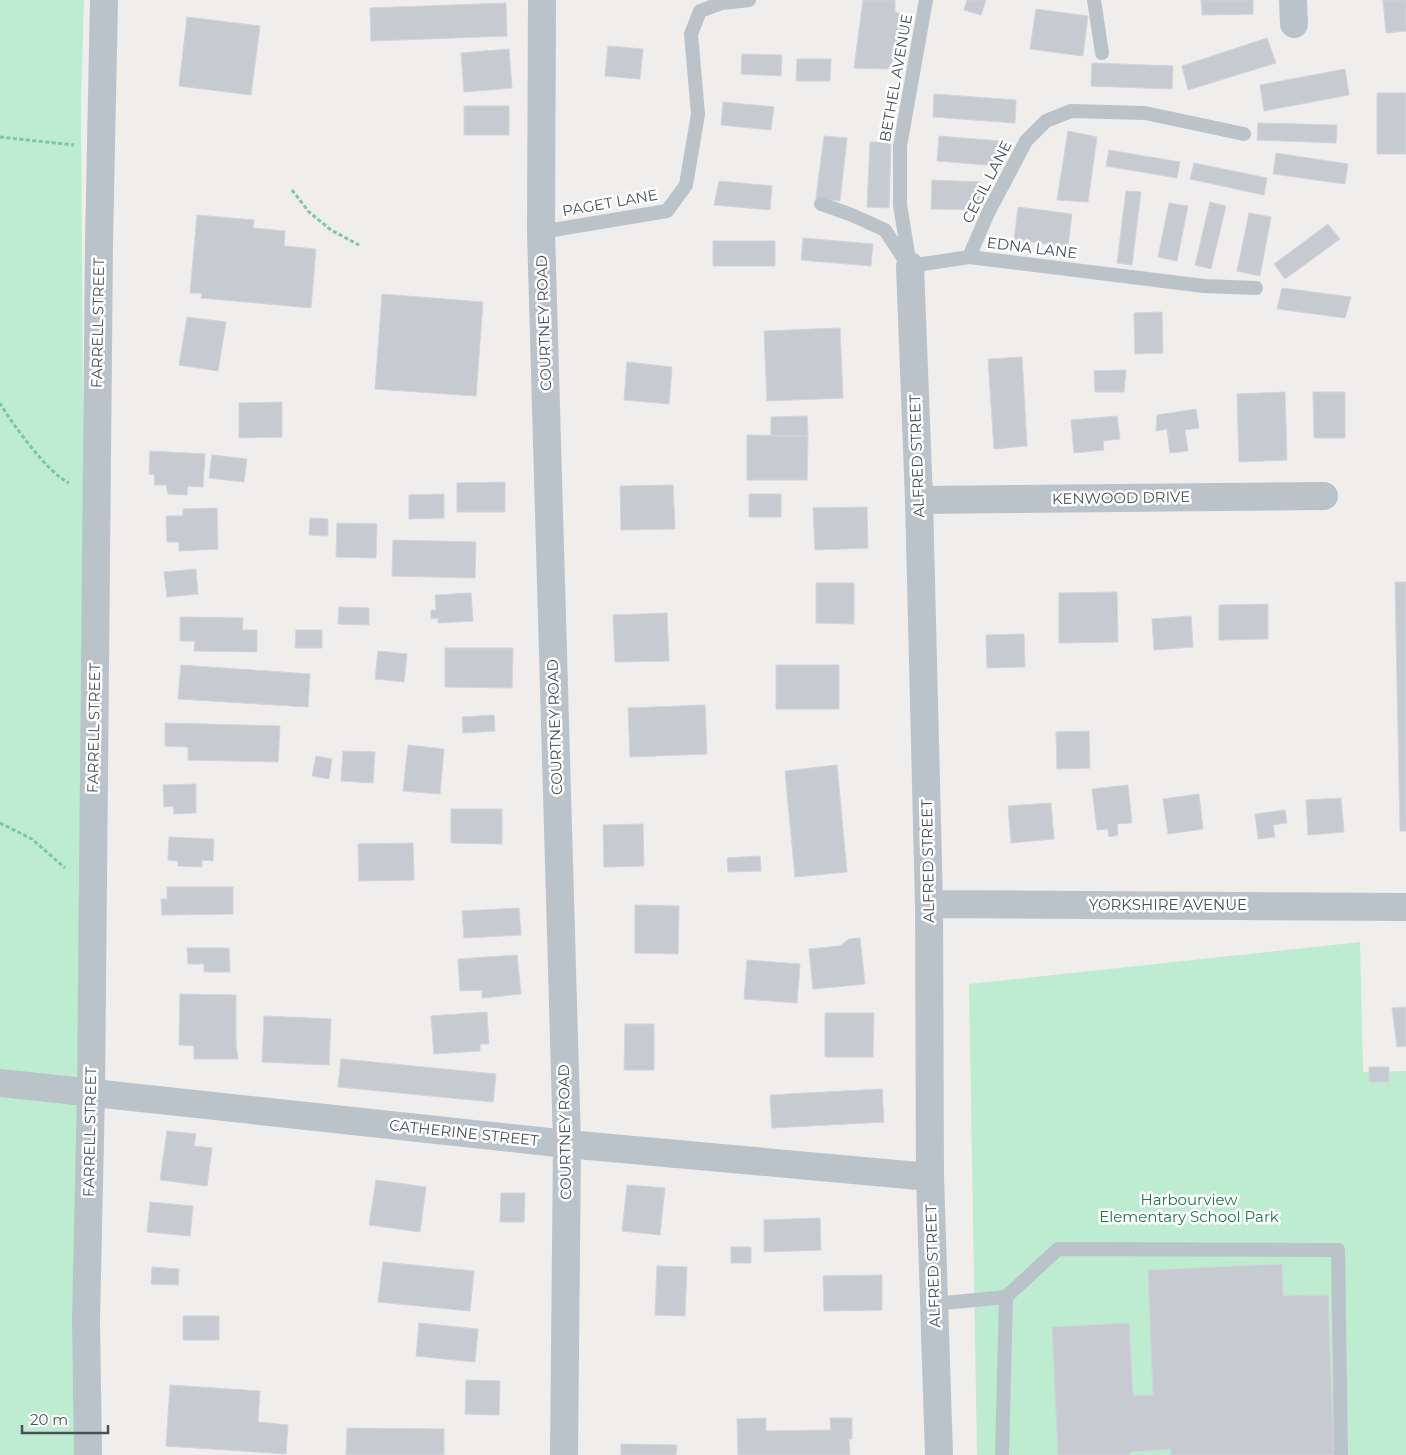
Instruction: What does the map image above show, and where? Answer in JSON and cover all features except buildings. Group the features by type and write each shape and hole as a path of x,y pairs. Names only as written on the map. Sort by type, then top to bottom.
{"street":[{"name":"FARRELL STREET","path":"88,1455 86,1320 91,1092 99,242 104,0"},
{"name":"COURTNEY ROAD","path":"542,0 541,232 566,1144 564,1455"},
{"name":"ALFRED STREET","path":"910,266 919,500 929,904 930,1177 939,1455"},
{"name":"KENWOOD DRIVE","path":"919,500 1324,496"},
{"name":"YORKSHIRE AVENUE","path":"929,904 1406,907"},
{"name":"CATHERINE STREET","path":"0,1083 566,1144 930,1177"}],"lane":[{"name":"PAGET LANE","path":"541,232 667,211 686,185 698,114 691,34 700,11 722,3 749,0"},
{"name":"BETHEL AVENUE","path":"910,266 900,205 900,146 926,0"},
{"path":"1094,0 1102,53"},
{"name":"CECIL LANE","path":"969,257 988,213 1026,141 1046,121 1071,111 1146,113 1244,134"},
{"path":"821,204 885,230 910,266"},
{"name":"EDNA LANE","path":"910,266 969,257 1204,286 1256,288"},
{"path":"934,1304 1006,1297 1058,1249 1338,1250 1341,1455"},
{"path":"1002,1455 1006,1297"}],"path":[{"path":"0,137 102,147"},
{"path":"292,190 309,212 331,230 360,245"},
{"path":"0,403 8,417 51,471 62,480 96,496"},
{"path":"0,823 32,839 92,892"}],"green space":[{"path":"0,0 84,0 81,99 87,1065 81,1455 0,1455"},
{"name":"Harbourview Elementary School Park","path":"1360,942 1363,1072 1406,1071 1406,1455 977,1455 969,984"}]}
